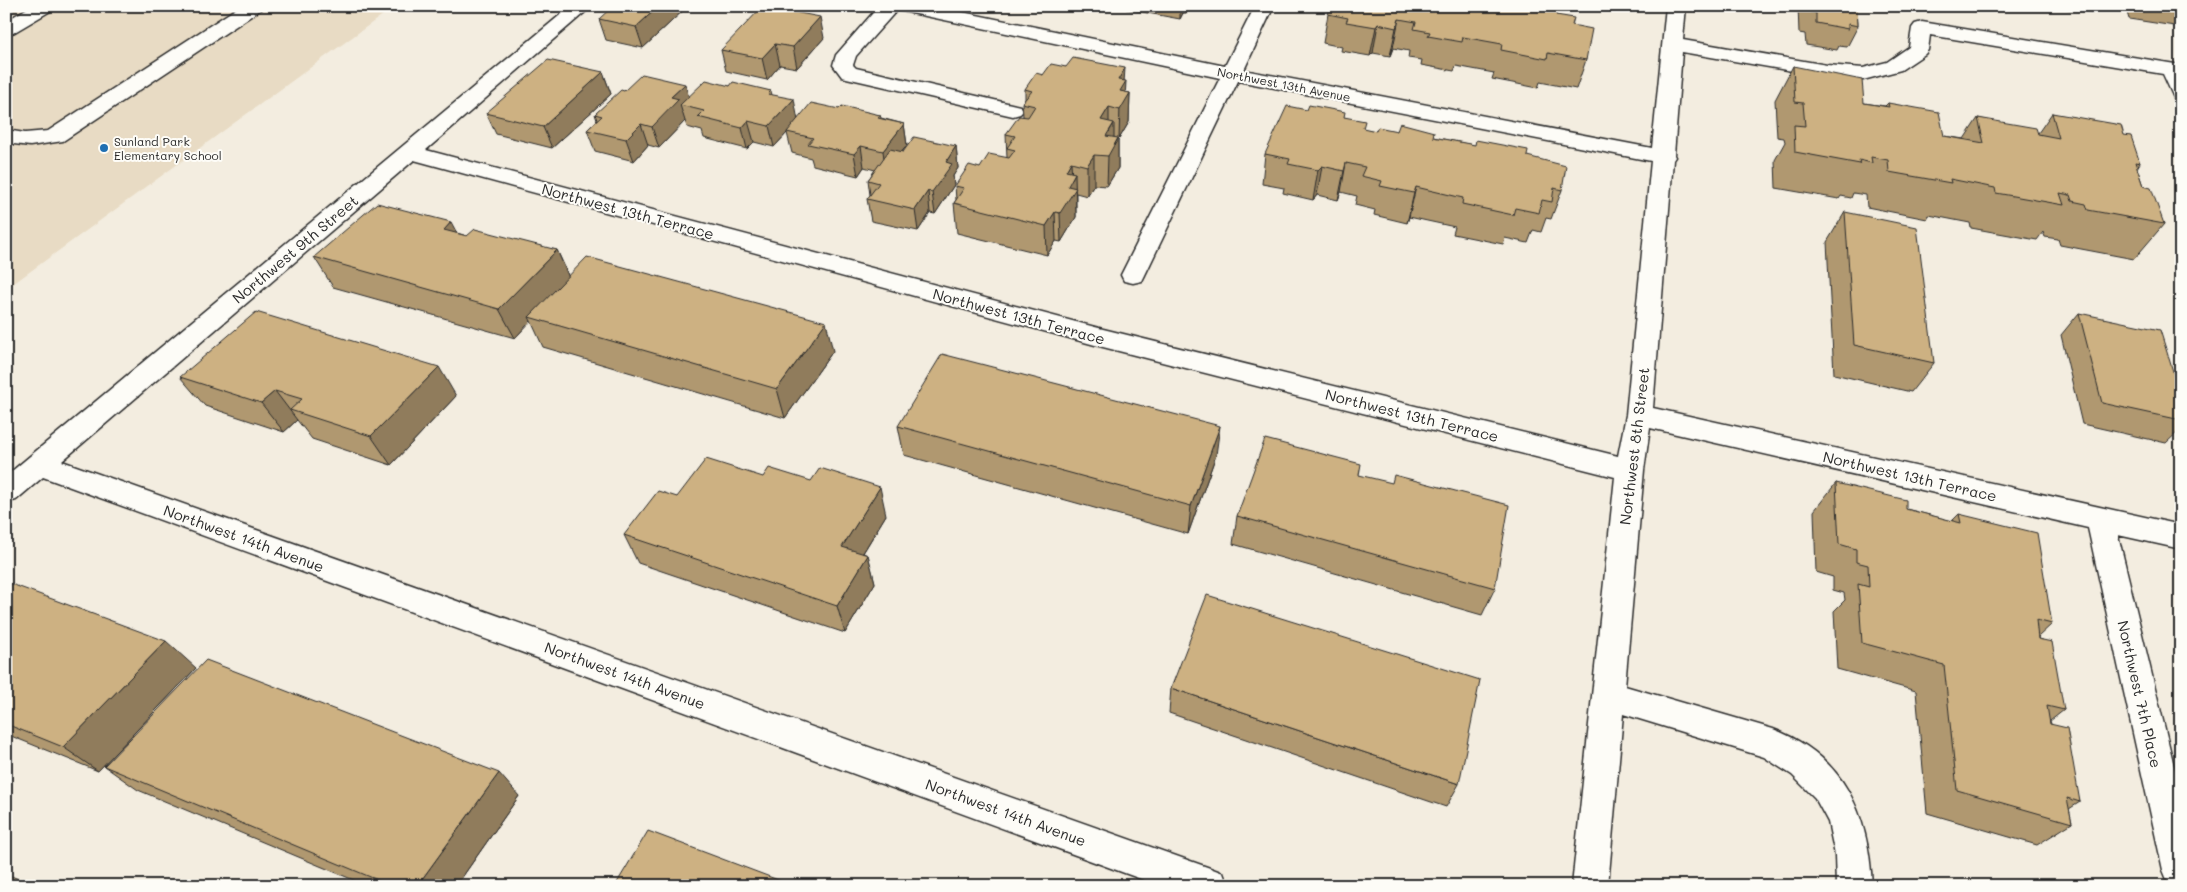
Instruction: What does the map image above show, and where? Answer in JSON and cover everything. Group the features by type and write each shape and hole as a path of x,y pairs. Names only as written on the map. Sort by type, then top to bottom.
{"street":[{"path":"6,29 45,6"},
{"path":"6,136 37,141 55,136 253,6"},
{"name":"Northwest 9th Street","path":"6,492 583,6"},
{"path":"890,6 846,55 843,65 849,73 1012,110"},
{"name":"Northwest 13th Avenue","path":"904,6 1232,74 1664,157"},
{"path":"998,25 1012,6"},
{"path":"1133,275 1265,6"},
{"name":"Northwest 8th Street","path":"1590,886 1630,470 1639,415 1664,157 1676,6"},
{"path":"1673,44 1827,71 1863,74 1894,66 1918,50 1922,28 2176,70 2181,94"},
{"name":"Northwest 13th Terrace","path":"410,152 1095,336 1630,470"},
{"name":"Northwest 13th Terrace","path":"1639,415 2181,537"},
{"name":"Northwest 14th Avenue","path":"40,464 1210,886"},
{"name":"Northwest 7th Place","path":"2100,518 2181,870"},
{"path":"1608,695 1773,744 1804,764 1827,787 1844,818 1853,856 1854,886"}],"shaded area":[{"name":"Sunland Park Elementary School","path":"6,6 395,6 6,289"}],"building":[{"path":"613,6 659,6 636,27 599,19"},
{"path":"763,6 820,17 793,47 775,44 762,58 721,50"},
{"path":"1331,6 1542,6 1558,9 1556,15 1574,18 1572,25 1592,29 1586,60 1548,53 1547,59 1501,50 1502,44 1463,37 1462,42 1428,36 1430,32 1414,29 1416,22 1399,19 1396,28 1378,24 1376,27 1346,22 1348,18 1328,14"},
{"path":"1809,6 1857,6 1858,26 1848,24 1848,29 1816,23 1816,13 1810,12"},
{"path":"1073,58 1125,68 1118,80 1126,81 1120,91 1130,93 1120,110 1109,107 1101,120 1114,123 1106,136 1118,138 1108,156 1094,155 1087,166 1071,162 1066,171 1075,173 1068,186 1076,188 1060,213 1055,212 1046,226 954,203 964,188 955,186 969,165 980,168 989,154 1009,158 1015,150 1007,148 1015,136 1006,134 1019,116 1028,117 1035,106 1022,103 1032,91 1025,89 1036,73 1043,75 1051,64 1066,67"},
{"path":"548,60 603,72 543,127 486,113"},
{"path":"1793,66 1862,80 1864,103 1889,107 1888,103 1939,112 1944,136 1984,143 1978,118 2036,128 2038,134 2059,138 2052,113 2121,125 2124,135 2131,136 2140,163 2135,162 2143,186 2151,188 2164,224 2088,210 2086,204 2072,201 2070,195 2060,193 2064,205 1996,193 1995,188 1950,179 1951,183 1889,172 1888,160 1871,157 1872,163 1859,160 1860,164 1795,152 1794,125 1805,126 1803,103 1795,102"},
{"path":"642,74 685,84 671,97 679,99 652,127 641,124 626,139 587,130 602,116 595,114"},
{"path":"706,80 730,86 733,82 771,91 768,94 794,99 769,126 748,121 742,128 698,117 704,111 680,105"},
{"path":"811,103 839,109 842,106 880,115 878,118 904,124 883,151 861,146 854,154 808,144 813,138 787,132"},
{"path":"1309,105 1345,112 1344,117 1365,121 1363,128 1376,131 1378,127 1397,131 1400,123 1434,132 1433,137 1475,145 1476,140 1528,150 1527,156 1566,166 1562,190 1554,188 1552,202 1542,200 1539,213 1515,208 1513,215 1462,204 1463,198 1416,187 1414,193 1380,186 1382,181 1361,176 1365,167 1346,163 1344,171 1322,166 1318,170 1288,164 1290,159 1265,154 1287,106 1307,110"},
{"path":"914,137 956,146 946,162 952,164 932,192 928,191 915,210 867,199 879,183 868,180 890,149 903,152"},
{"path":"377,203 451,222 444,230 467,236 475,229 557,250 499,309 314,257"},
{"path":"1845,212 1917,227 1934,363 1854,345"},
{"path":"587,257 826,322 777,389 529,317"},
{"path":"256,312 439,367 371,436 290,410 302,399 275,391 261,403 180,377"},
{"path":"2079,313 2160,330 2181,397 2181,420 2102,403"},
{"path":"942,354 1220,426 1191,506 898,426"},
{"path":"1265,439 1361,464 1359,475 1392,483 1394,475 1509,505 1495,588 1237,516"},
{"path":"706,459 763,477 769,468 811,481 820,468 880,487 842,547 868,555 837,606 624,535 658,491 677,497"},
{"path":"1836,483 1906,500 1906,509 1961,523 1959,514 2037,533 2052,624 2036,620 2038,639 2052,642 2064,710 2047,706 2050,724 2067,728 2080,802 2067,798 2072,823 1957,790 1944,665 1862,643 1858,584 1869,587 1868,565 1856,562 1856,549 1839,544"},
{"path":"6,582 166,641 63,747 6,724"},
{"path":"1207,595 1480,680 1459,784 1171,688"},
{"path":"206,660 499,773 417,886 392,886 104,766"},
{"path":"648,831 794,886 615,886"},
{"path":"7,874 34,886 6,886"}],"place":[{"name":"Sunland Park Elementary School","path":"104,148"}]}
